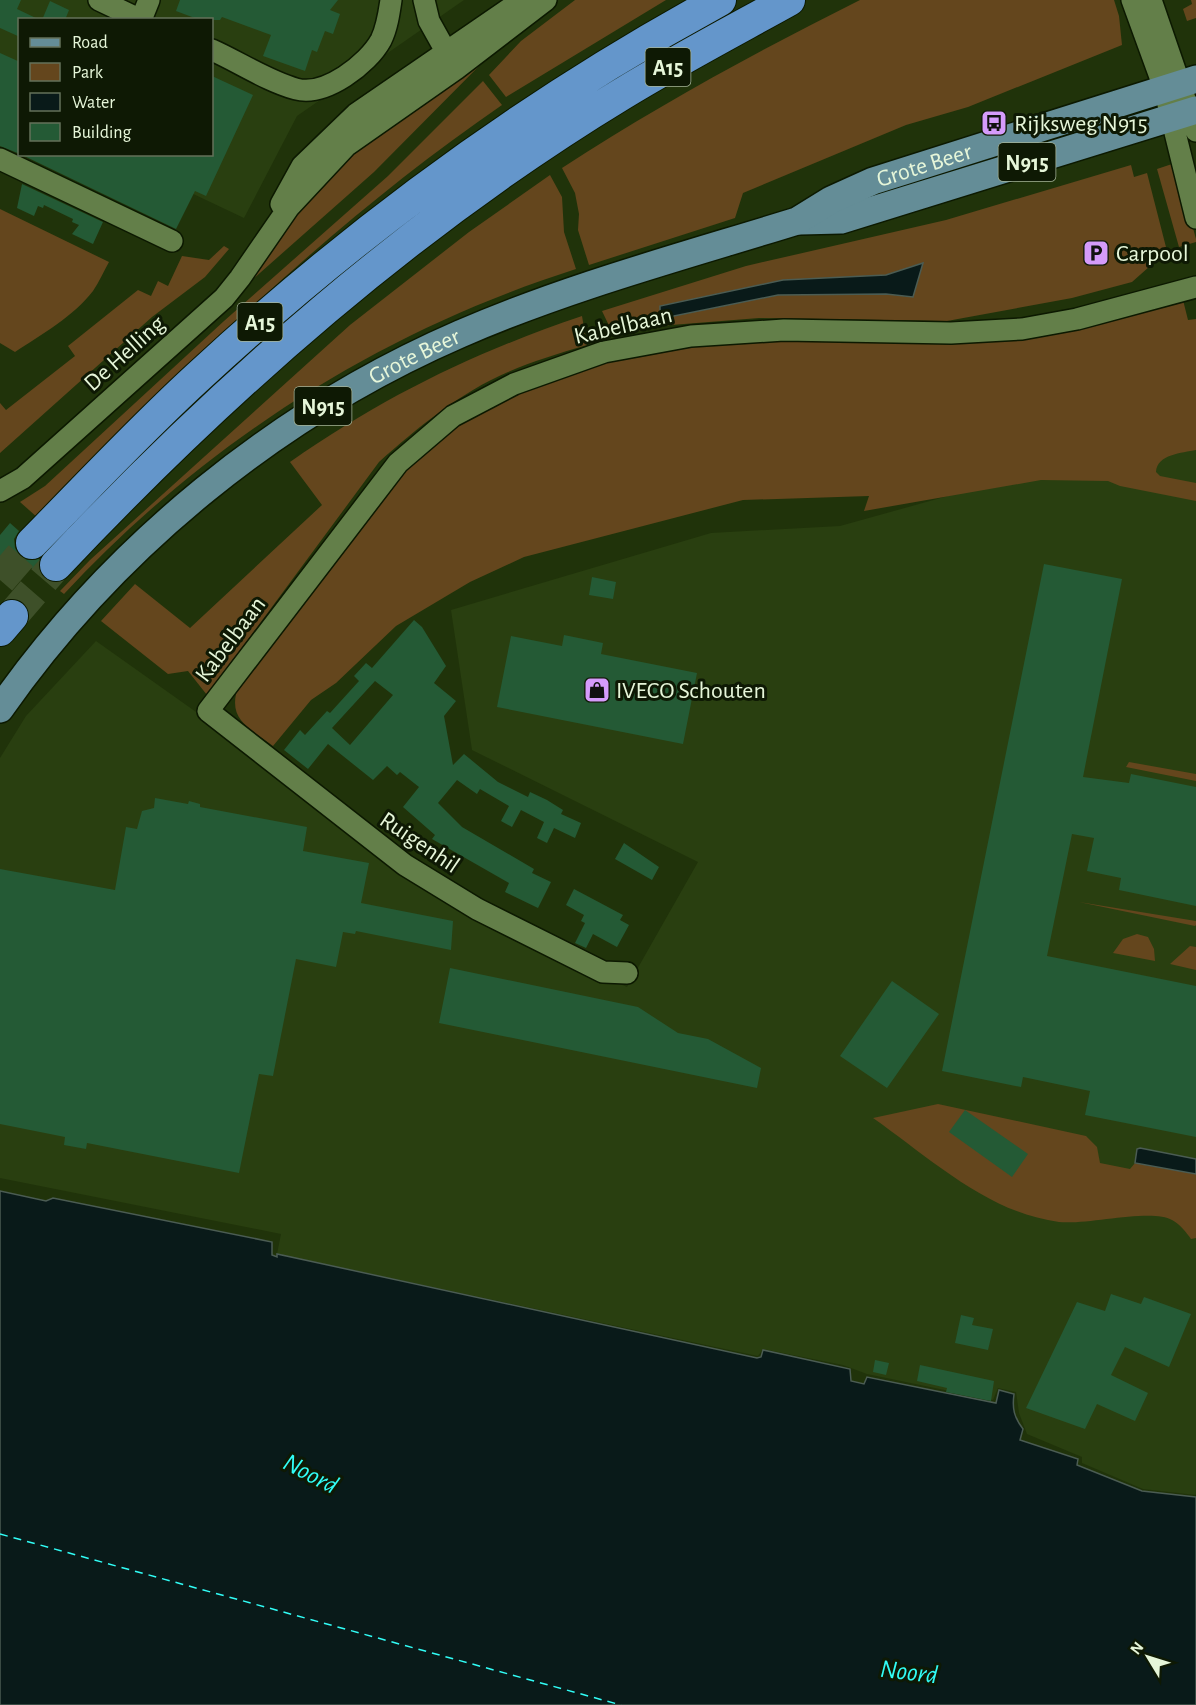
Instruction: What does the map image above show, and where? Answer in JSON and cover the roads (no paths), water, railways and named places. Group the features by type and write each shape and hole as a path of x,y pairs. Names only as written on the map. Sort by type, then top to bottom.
{"highway":[{"name":"A15","path":"32,543 152,420 261,321 419,194 522,121 661,33 720,0"},
{"name":"A15","path":"56,565 115,503 251,372 387,258 541,147 621,94 789,0"}],"main road":[{"name":"Grote Beer","path":"0,709 52,642 124,563 211,485 305,417 407,359 513,312 797,221 840,196 873,181 1181,84"},
{"name":"Grote Beer","path":"797,221 841,220 1188,117"}],"street":[{"path":"99,0 137,18"},
{"path":"142,18 149,0"},
{"path":"213,50 289,86 307,90 324,86 364,60 382,38 391,0"},
{"path":"424,0 429,21 451,61"},
{"name":"De Helling","path":"0,491 23,478 224,298 301,194 346,146 522,0"},
{"name":"De Helling","path":"451,61 546,0"},
{"path":"1132,0 1181,84"},
{"path":"1151,0 1181,84 1188,117 1196,218"},
{"path":"0,159 172,241"},
{"name":"Kabelbaan","path":"208,711 398,463 453,416 514,384 604,352 691,336 783,330 951,333 1022,329 1077,319 1196,287"},
{"name":"Ruigenhil","path":"208,711 379,847 413,870 477,909 603,972 627,973"}],"water":[{"path":"923,263 913,297 886,294 778,295 664,318 660,316 660,306 783,280 886,275"},
{"path":"1137,1149 1196,1159 1196,1174 1135,1163"},
{"name":"Noord","path":"0,1191 46,1201 53,1198 272,1242 272,1255 277,1257 277,1254 757,1358 761,1357 763,1350 850,1369 851,1381 864,1384 867,1377 996,1403 999,1390 1014,1394 1014,1413 1023,1429 1020,1440 1078,1459 1077,1465 1142,1491 1196,1497 1196,1705 0,1705"}],"tunnel":[{"path":"0,580 32,543"},
{"path":"12,616 56,565"}],"place":[{"name":"Rijksweg N915","path":"994,123"},
{"name":"Carpool","path":"1096,253"},
{"name":"IVECO Schouten","path":"597,690"}]}
